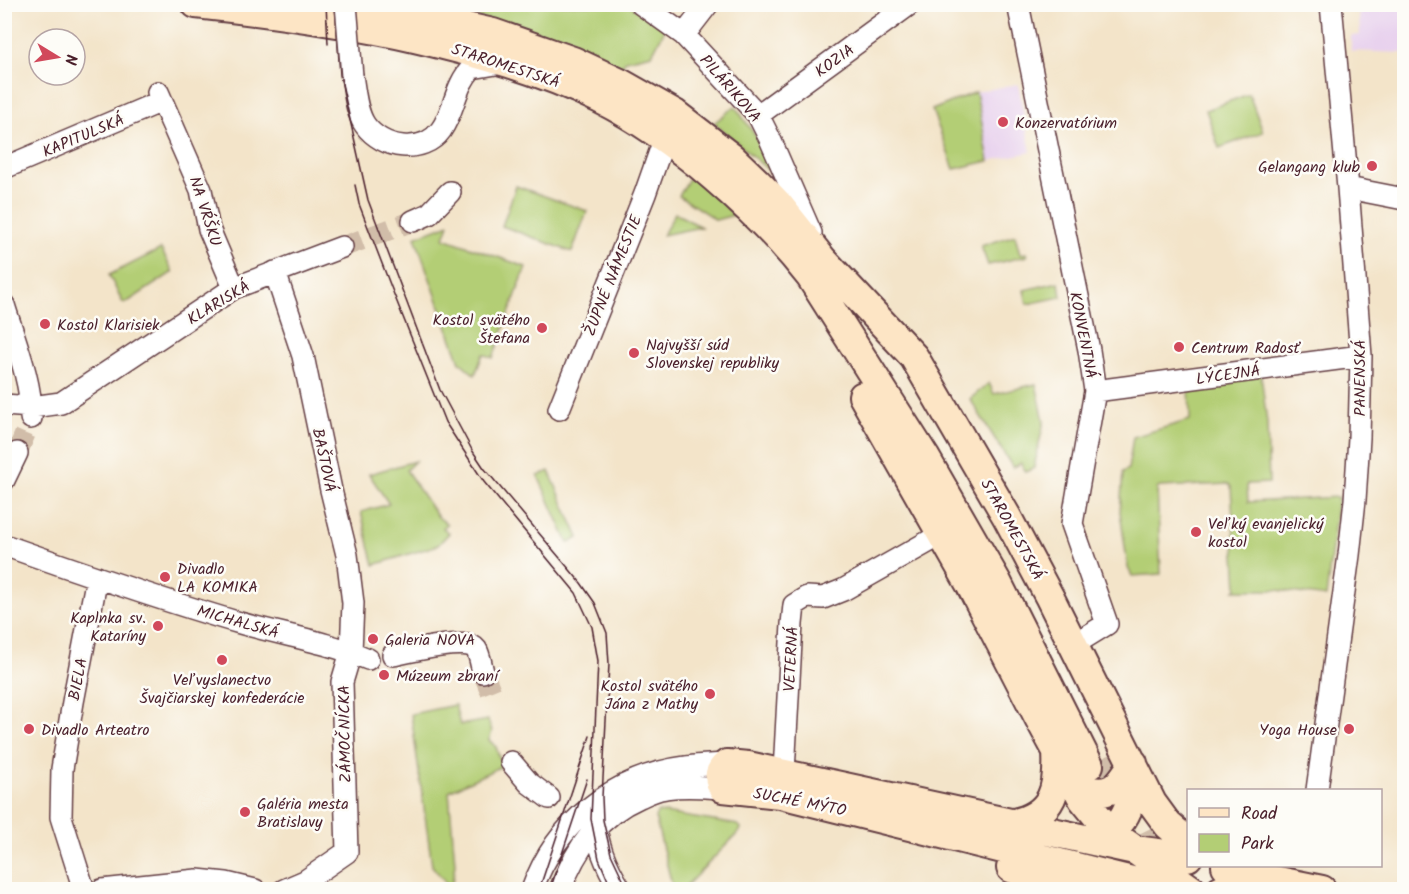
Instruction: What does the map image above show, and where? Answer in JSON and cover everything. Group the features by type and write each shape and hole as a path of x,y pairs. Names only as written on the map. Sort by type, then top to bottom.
{"main road":[{"name":"STAROMESTSKÁ","path":"196,4 301,16 357,26 462,49 511,63 602,100 664,140 725,188 771,232 810,276 925,457 997,582 1090,770"},
{"name":"STAROMESTSKÁ","path":"362,4 446,21 519,40 573,61 649,98 675,114 732,158 779,205 822,259 914,357 1007,517 1152,803 1178,833"},
{"name":"STAROMESTSKÁ","path":"771,232 783,264 878,420 970,584 1057,751 1090,770"},
{"name":"STAROMESTSKÁ","path":"822,259 940,448 1014,578 1090,770"},
{"path":"1014,823 1026,821 1038,815 1052,798 1058,771 1057,751"},
{"path":"1090,770 1100,793 1111,790 1122,780 1133,763"},
{"path":"1050,861 1103,837 1125,816 1132,795 1133,763"},
{"name":"SUCHÉ MÝTO","path":"725,776 748,765 1014,823 1103,837 1135,850 1192,890"},
{"path":"1090,770 1096,815 1103,837 1163,889"},
{"name":"SUCHÉ MÝTO","path":"725,776 780,794 1163,889"},
{"path":"958,838 977,857 1072,890"},
{"name":"SUCHÉ MÝTO","path":"1135,850 1187,857"},
{"path":"1229,867 1254,876 1322,890"},
{"path":"1220,890 1254,876"}],"street":[{"path":"346,4 352,76 359,111 364,124 374,135 393,144 418,145 429,142 448,119 462,80 472,68 511,63"},
{"name":"PILÁRIKOVA","path":"641,4 684,35 758,115 822,259"},
{"path":"684,35 708,4"},
{"name":"KOZIA","path":"758,115 910,4"},
{"name":"KONVENTNÁ","path":"1018,4 1089,350 1095,391 1072,524 1107,624 1073,645"},
{"name":"PANENSKÁ","path":"1317,789 1353,511 1359,438 1361,356 1331,4"},
{"name":"KAPITULSKÁ","path":"4,168 160,96"},
{"name":"NA VŔŠKU","path":"160,96 201,190 208,228 234,288"},
{"name":"ŽUPNÉ NÁMESTIE","path":"553,406 640,187 664,140"},
{"path":"1348,188 1404,199"},
{"path":"413,221 429,214 450,192"},
{"name":"KLARISKÁ","path":"4,405 31,413 61,403 234,288 342,247"},
{"name":"BAŠTOVÁ","path":"275,272 303,356 347,555 360,656"},
{"path":"4,305 31,413"},
{"name":"LÝCEJNÁ","path":"1095,391 1361,356"},
{"path":"4,480 17,453"},
{"name":"VETERNÁ","path":"784,772 794,605 807,597 823,598 843,590 942,534"},
{"name":"MICHALSKÁ","path":"5,546 121,587 360,656"},
{"name":"BIELA","path":"84,890 61,817 62,769 72,702 97,577"},
{"path":"393,655 458,644 471,645 476,649 483,672"},
{"name":"ZÁMOČNÍCKA","path":"284,890 305,881 347,852 342,682 360,656"},
{"name":"PANENSKÁ","path":"1310,789 1314,763 1323,751"},
{"name":"PANENSKÁ","path":"1323,751 1328,760 1324,789"},
{"path":"511,762 529,783 549,798"},
{"path":"532,890 541,867 553,848 572,821 595,798 664,771 687,766 725,776"},
{"path":"560,890 569,865 589,835 597,832 609,814 625,803 665,788 690,786 725,776"},
{"path":"595,798 597,832 606,861 621,890"},
{"path":"102,890 227,875 255,890"},
{"path":"1084,890 1093,882 1117,878"}],"shaded area":[{"path":"1348,5 1404,5 1404,53 1351,51 1351,36 1360,35 1359,15 1358,8 1348,8"},
{"name":"Konzervatórium","path":"1018,84 1031,152 989,161 976,92"}],"green space":[{"path":"468,4 629,5 665,29 652,54 626,60 622,66 531,31 449,10"},
{"path":"976,92 989,161 954,169 932,110"},
{"path":"1249,94 1263,132 1219,148 1206,110"},
{"path":"735,106 779,170 774,175 714,123"},
{"path":"692,173 734,215 716,220 679,196"},
{"path":"516,186 587,211 572,252 502,226"},
{"path":"675,213 701,227 663,235"},
{"path":"449,224 444,238 526,267 493,358 483,354 475,375 460,362 415,237"},
{"path":"1015,235 1020,254 1026,253 1027,256 988,265 981,246"},
{"path":"161,249 173,272 123,303 109,275"},
{"path":"1059,282 1061,297 1027,304 1024,290"},
{"path":"1261,374 1267,423 1269,483 1247,484 1248,502 1338,497 1326,597 1277,590 1235,590 1237,588 1229,484 1157,489 1161,574 1132,576 1128,568 1120,512 1123,472 1128,469 1133,437 1190,420 1189,384"},
{"path":"989,383 994,394 1036,384 1044,421 1034,468 1026,472 1021,463 1013,468 970,399"},
{"path":"415,461 406,470 437,516 447,524 443,528 449,533 438,545 374,565 361,512 389,504 369,474"},
{"path":"549,471 579,538 568,543 538,476"},
{"path":"455,705 460,725 488,720 492,731 489,740 496,747 502,766 449,791 455,864 451,889 432,866 411,714"},
{"path":"658,812 738,825 741,828 683,889 673,889 655,817"}],"tunnel":[{"path":"342,247 413,221"},
{"path":"17,453 31,420"},
{"path":"483,672 493,697"},
{"path":"1105,757 1163,872"}],"tram line":[{"path":"326,4 328,44"},
{"path":"335,4 340,75 368,200 440,390 484,468 581,583 595,603 607,633 609,664 602,797 603,820 611,854 628,890"},
{"path":"355,185 359,204 445,422 484,482 576,593 592,627 598,661 591,819 599,859 612,890"},
{"path":"539,890 590,736"},
{"path":"550,890 587,779"}],"place":[{"name":"Konzervatórium","path":"1003,122"},
{"name":"Gelangang klub","path":"1372,166"},
{"name":"Kostol Klarisiek","path":"45,324"},
{"name":"Kostol svätého Štefana","path":"542,328"},
{"name":"Centrum Radosť","path":"1179,347"},
{"name":"Najvyšší súd Slovenskej republiky","path":"634,353"},
{"name":"Veľký evanjelický kostol","path":"1196,532"},
{"name":"Divadlo LA KOMIKA","path":"165,577"},
{"name":"Kaplnka sv. Kataríny","path":"158,626"},
{"name":"Galeria NOVA","path":"373,639"},
{"name":"Veľvyslanectvo Švajčiarskej konfederácie","path":"222,660"},
{"name":"Múzeum zbraní","path":"384,675"},
{"name":"Kostol svätého Jána z Mathy","path":"710,694"},
{"name":"Divadlo Arteatro","path":"29,729"},
{"name":"Yoga House","path":"1349,729"},
{"name":"Galéria mesta Bratislavy","path":"245,812"}]}
